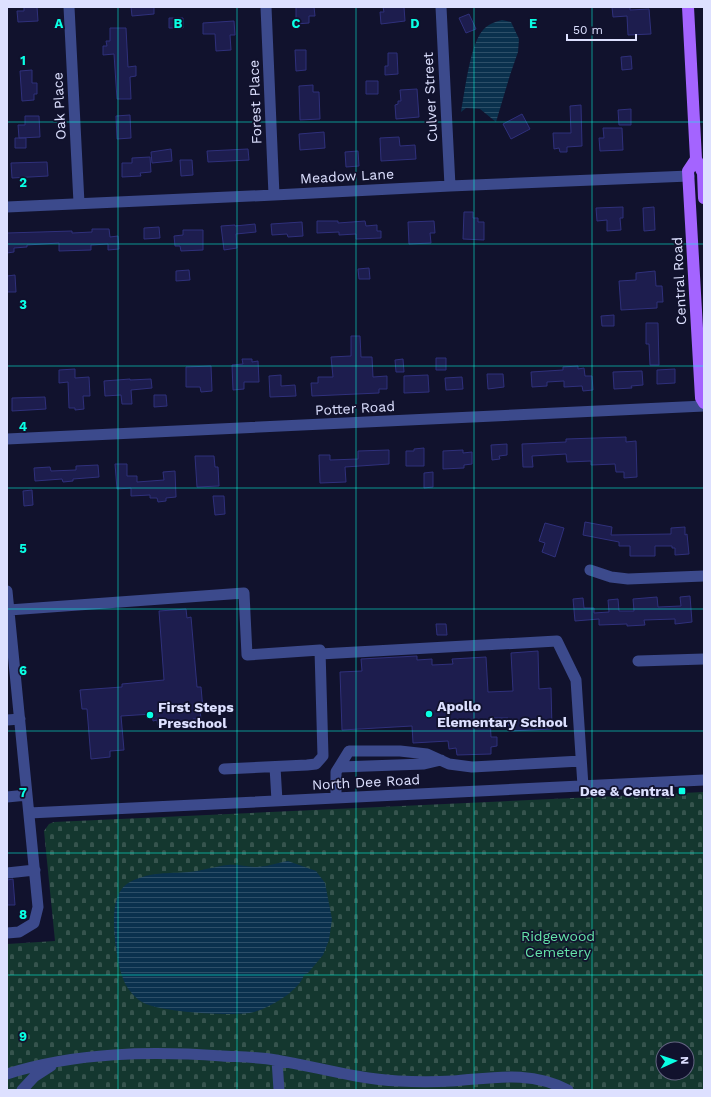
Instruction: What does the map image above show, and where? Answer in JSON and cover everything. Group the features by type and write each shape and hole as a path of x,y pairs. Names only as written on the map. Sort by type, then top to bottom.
{"main road":[{"name":"Central Road","path":"688,7 699,140 696,159 688,171 701,398 704,403"},
{"name":"Central Road","path":"696,159 703,173 704,198"}],"street":[{"name":"Oak Place","path":"69,7 79,203"},
{"name":"Forest Place","path":"266,7 274,195"},
{"name":"Culver Street","path":"441,7 450,186"},
{"name":"Meadow Lane","path":"7,207 689,176"},
{"name":"Potter Road","path":"7,440 704,406"},
{"path":"590,570 611,577 628,579 704,576"},
{"path":"7,591 10,641 20,719 38,907 34,922 19,932 7,933"},
{"path":"9,610 244,593 247,655 320,650 323,756 316,764 224,769"},
{"path":"320,654 557,641 576,680 583,786"},
{"path":"638,661 704,659"},
{"path":"7,720 20,719"},
{"path":"336,798 336,772 340,767 424,764 441,760 449,764 472,767 581,761"},
{"path":"275,767 277,801"},
{"name":"North Dee Road","path":"29,813 704,780"},
{"path":"7,797 28,795"},
{"path":"7,873 35,870"},
{"path":"7,1074 57,1062 92,1057 190,1053 277,1060 343,1074 397,1081 450,1081 500,1077 528,1077 552,1083 568,1090"},
{"path":"277,1060 279,1090"},
{"path":"22,1090 34,1077 57,1062"}],"green space":[{"name":"Ridgewood Cemetery","path":"704,792 704,1090 7,1090 7,944 55,941 44,831 49,824 54,822"}],"water":[{"path":"502,20 511,22 519,39 518,52 496,122 480,109 466,108 461,112 471,57 478,37 487,26"},
{"path":"288,861 316,871 325,883 332,919 329,940 323,955 308,973 304,975 301,981 290,993 275,1003 254,1012 216,1014 165,1009 144,1003 131,993 122,977 114,929 117,899 125,885 145,876 194,871 228,865 259,867"}],"building":[{"path":"24,7 37,7 38,21 18,22 17,11 24,11"},
{"path":"131,7 154,7 154,14 132,16"},
{"path":"296,7 314,7 315,16 309,16 309,23 296,24"},
{"path":"383,7 404,7 405,21 381,24 380,12 384,12"},
{"path":"612,7 630,7 630,10 649,9 651,34 628,35 627,16 613,17"},
{"path":"469,14 476,29 466,33 459,18"},
{"path":"169,18 183,18 183,28 169,28"},
{"path":"234,21 235,35 230,35 231,50 216,51 215,34 203,34 203,23"},
{"path":"110,28 126,28 128,67 136,66 136,76 130,77 131,99 117,99 114,54 103,55 103,46 107,46 106,41 110,41"},
{"path":"295,50 306,50 306,70 296,71"},
{"path":"388,53 397,53 398,74 385,75 385,66 388,66"},
{"path":"631,56 632,69 622,70 621,57"},
{"path":"32,70 32,83 37,83 37,94 34,94 34,100 22,101 20,71"},
{"path":"366,81 378,81 378,94 366,94"},
{"path":"313,85 313,92 319,92 320,119 300,120 299,86"},
{"path":"417,89 419,117 396,119 395,105 398,104 398,101 401,101 400,90"},
{"path":"581,105 582,146 567,147 567,152 560,152 559,148 554,149 553,133 571,133 570,106"},
{"path":"631,109 631,125 619,125 618,110"},
{"path":"522,114 530,129 511,139 503,124"},
{"path":"130,115 131,138 117,139 116,116"},
{"path":"25,116 39,116 40,137 19,138 18,125 25,125"},
{"path":"603,128 622,128 623,150 600,151 599,138 604,138"},
{"path":"324,132 325,148 300,150 299,134"},
{"path":"399,137 400,146 415,145 416,159 381,161 380,138"},
{"path":"15,138 26,138 26,148 15,148"},
{"path":"171,149 172,161 152,163 151,152"},
{"path":"248,149 249,160 208,162 207,151"},
{"path":"358,151 359,166 346,167 345,152"},
{"path":"150,157 151,172 140,173 141,176 122,177 122,163 132,163 132,158"},
{"path":"180,160 192,160 193,175 181,176"},
{"path":"47,162 48,176 12,178 11,163"},
{"path":"623,207 623,218 620,218 621,230 607,231 607,220 597,221 596,208"},
{"path":"654,207 655,230 644,231 643,208"},
{"path":"464,212 473,212 473,218 478,218 478,222 484,222 484,240 463,239"},
{"path":"317,221 338,221 338,223 365,221 366,226 377,225 377,231 381,231 381,238 356,239 356,234 339,235 339,232 317,233"},
{"path":"434,221 435,233 430,233 431,243 409,244 408,222"},
{"path":"302,222 303,236 288,237 287,234 272,235 271,224"},
{"path":"255,224 256,232 236,234 237,248 224,250 221,226"},
{"path":"159,227 160,238 144,239 144,228"},
{"path":"92,229 109,229 110,237 118,236 119,249 108,250 108,244 91,245 91,250 59,251 59,243 27,245 27,247 14,248 14,252 7,253 7,233 72,231 72,233 92,232"},
{"path":"183,230 203,230 203,250 181,251 180,246 175,246 174,236 183,235"},
{"path":"369,268 370,279 359,279 358,269"},
{"path":"189,270 190,280 176,281 176,271"},
{"path":"655,271 656,286 662,286 663,302 657,302 657,308 621,310 619,281 636,280 636,273"},
{"path":"15,275 16,292 7,292 7,276"},
{"path":"614,315 614,326 602,326 601,316"},
{"path":"646,323 658,323 659,365 650,365 649,344 646,344"},
{"path":"351,336 360,336 361,357 372,357 373,377 387,376 387,389 379,389 379,393 312,396 311,383 318,383 318,377 333,377 331,357 351,356"},
{"path":"436,358 446,358 446,370 436,370"},
{"path":"242,359 252,359 252,362 258,361 259,382 244,382 244,389 233,390 232,365 243,364"},
{"path":"403,359 404,372 396,372 395,360"},
{"path":"211,366 212,391 201,392 200,387 186,387 186,367"},
{"path":"578,366 578,369 584,368 585,376 592,376 593,390 583,391 582,386 564,387 564,381 547,382 547,386 532,387 531,372 563,370 563,367"},
{"path":"75,369 75,378 89,377 90,396 83,396 84,409 75,410 75,408 69,408 68,382 59,383 59,370"},
{"path":"675,369 675,383 657,384 657,370"},
{"path":"642,371 643,385 631,386 632,388 614,389 613,372"},
{"path":"487,374 503,374 504,387 488,389"},
{"path":"281,375 281,386 295,385 296,396 270,397 269,376"},
{"path":"428,375 429,392 404,393 404,376"},
{"path":"462,377 463,389 446,390 445,378"},
{"path":"151,379 152,388 131,390 132,404 122,404 121,395 105,396 104,381"},
{"path":"154,395 166,395 167,406 154,407"},
{"path":"45,397 46,409 12,411 12,398"},
{"path":"626,437 626,442 636,441 637,477 624,478 624,472 616,472 615,464 591,465 591,461 567,462 566,454 532,456 533,467 523,467 522,444 566,442 566,439"},
{"path":"507,444 507,455 499,456 500,459 492,460 491,445"},
{"path":"424,448 424,466 406,466 406,451 414,451 414,449"},
{"path":"389,450 389,464 345,467 346,482 320,483 319,455 330,455 330,460 358,459 358,451"},
{"path":"463,450 463,453 472,452 472,464 464,465 464,468 443,469 443,451"},
{"path":"195,456 214,456 215,467 218,467 219,486 197,487"},
{"path":"115,464 127,464 127,476 137,476 137,482 164,480 163,472 175,471 176,497 166,498 166,501 158,502 157,498 150,498 150,495 131,496 131,488 117,489"},
{"path":"98,465 99,477 73,479 73,481 63,482 62,479 35,481 34,468 50,467 51,471 76,470 76,466"},
{"path":"433,472 433,487 424,488 424,473"},
{"path":"32,490 33,505 24,506 23,491"},
{"path":"213,496 224,496 225,514 215,515"},
{"path":"585,522 612,527 611,535 671,534 671,528 685,527 689,554 675,555 675,548 672,548 672,546 655,546 655,556 630,556 630,546 619,546 619,542 583,535"},
{"path":"545,523 564,528 555,557 542,552 545,543 539,541"},
{"path":"690,596 692,622 675,624 675,619 644,620 645,625 627,626 627,624 599,625 599,619 575,621 573,599 583,598 584,608 594,608 594,613 609,612 608,600 618,599 619,611 634,611 633,599 657,597 658,607 681,606 680,597"},
{"name":"First Steps Preschool","path":"186,609 187,618 191,617 197,687 201,687 203,710 200,710 201,719 193,719 193,723 158,726 157,720 153,721 152,714 121,716 124,750 110,751 110,757 91,759 87,709 82,709 80,690 122,687 122,684 164,680 159,611"},
{"path":"436,624 446,624 447,635 437,635"},
{"path":"538,651 539,689 551,688 552,729 509,731 508,718 490,718 491,737 497,737 497,746 491,747 491,754 457,755 456,748 449,749 448,741 413,743 412,726 342,730 340,672 362,671 361,659 417,656 417,660 432,659 432,665 453,664 452,659 486,657 488,692 513,691 511,653"},
{"path":"13,879 15,905 7,905 7,880"}],"place":[{"name":"Apollo Elementary School","path":"429,714"},
{"name":"First Steps Preschool","path":"150,715"},
{"name":"Dee & Central","path":"682,791"}]}
